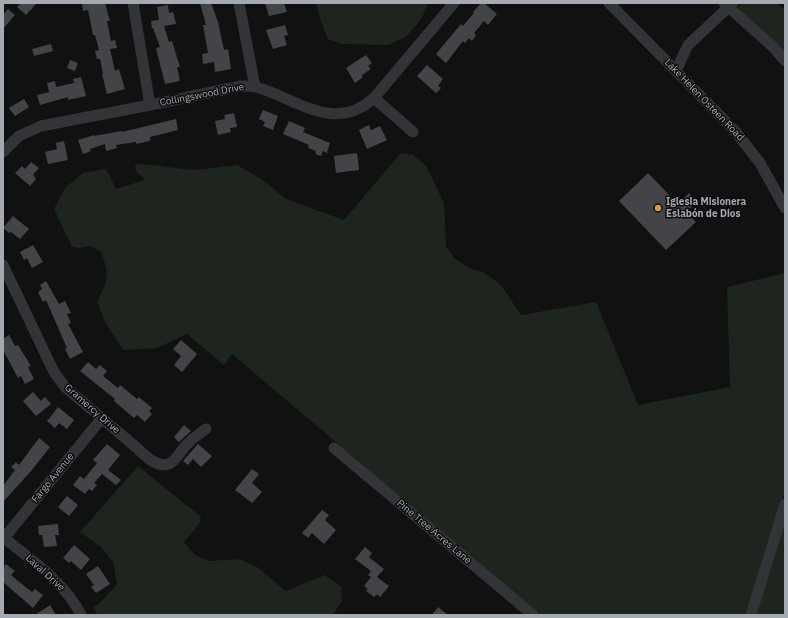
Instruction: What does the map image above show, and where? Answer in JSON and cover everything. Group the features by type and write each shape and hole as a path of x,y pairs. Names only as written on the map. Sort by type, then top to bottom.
{"street":[{"path":"133,3 150,105"},
{"path":"239,3 255,86"},
{"name":"Collingswood Drive","path":"3,152 19,136 41,126 241,86 255,86 325,114 342,115 356,111 374,98 454,3"},
{"name":"Lake Helen Osteen Road","path":"609,3 735,131 760,164 785,208"},
{"path":"676,70 688,45 728,4 773,47 785,62"},
{"path":"374,98 413,132"},
{"name":"Gramercy Drive","path":"3,265 54,372 65,387 147,458 164,465 171,463 193,438 206,429"},
{"name":"Fargo Avenue","path":"4,538 102,418"},
{"name":"Pine Tree Acres Lane","path":"334,448 533,615"},
{"path":"751,615 785,504"},
{"name":"Laval Drive","path":"4,538 65,590 81,615"}],"shaded area":[{"path":"316,3 428,3 421,19 406,37 388,45 342,44 328,39 320,19"},
{"path":"742,3 776,3 785,10 785,54 739,13 738,6"},
{"path":"401,153 413,155 426,166 444,203 446,246 455,259 471,269 483,272 501,285 521,315 596,302 638,405 730,387 727,287 785,273 785,490 746,615 540,615 232,354 224,365 187,334 157,348 123,350 105,322 97,302 104,288 107,272 101,252 91,246 80,248 72,247 54,209 65,188 83,173 106,169 116,189 145,180 136,171 135,165 141,164 193,170 237,165 263,180 286,199 344,220"},
{"path":"138,466 201,517 199,524 184,542 195,555 208,561 239,559 257,567 286,591 324,575 341,586 342,601 333,615 97,615 94,607 103,600 117,584 113,562 101,547 80,532"},
{"path":"785,518 785,615 755,615"}],"building":[{"path":"21,3 37,3 26,15 17,7"},
{"path":"82,3 105,3 110,21 107,21 111,41 115,40 117,48 110,49 115,71 119,69 125,89 107,94 100,59 97,59 95,51 99,50 95,35 93,35 88,10 83,11"},
{"path":"200,3 211,3 218,22 224,50 228,49 231,69 215,72 214,62 203,64 202,54 208,53 203,25 206,25"},
{"path":"265,3 284,3 287,12 269,16"},
{"path":"481,3 484,3 497,14 488,25 484,21 474,33 476,35 472,41 469,38 465,43 463,41 446,63 436,54 461,24 463,26"},
{"path":"168,5 169,13 173,12 176,24 164,26 169,42 172,41 180,67 177,67 180,81 165,84 156,48 160,47 152,28 151,21 159,20 157,7"},
{"path":"8,9 15,15 3,29 3,15"},
{"path":"285,25 288,35 284,36 287,45 273,49 266,30"},
{"path":"51,44 53,51 34,56 32,49"},
{"path":"366,55 372,63 368,66 371,69 362,75 363,77 355,83 346,68"},
{"path":"70,60 78,63 75,71 67,68"},
{"path":"427,65 443,79 438,86 441,88 436,93 417,76"},
{"path":"81,77 86,96 68,100 68,97 40,105 37,95 49,92 47,83 55,81 56,87 74,83 73,79"},
{"path":"24,99 29,107 15,116 9,108"},
{"path":"263,110 278,116 273,130 263,126 265,122 259,119"},
{"path":"234,113 237,127 230,128 231,132 218,135 215,121 225,119 224,115"},
{"path":"176,119 178,130 150,137 150,141 136,144 136,142 116,145 117,148 106,151 105,144 90,149 91,151 83,154 78,140 94,135 122,132"},
{"path":"289,121 305,128 303,132 330,143 327,153 323,151 321,156 315,154 316,151 308,148 309,145 283,134"},
{"path":"369,125 371,130 380,126 387,140 367,149 359,130"},
{"path":"64,141 68,160 48,164 45,152 57,149 56,143"},
{"path":"357,153 359,170 336,173 334,156"},
{"path":"31,162 39,168 33,175 36,179 30,186 15,173 22,166 25,169"},
{"name":"Iglesia Misionera Eslabón de Dios","path":"648,173 678,204 689,193 697,202 686,212 696,222 666,250 619,201"},
{"path":"13,216 29,229 20,239 3,228"},
{"path":"33,245 43,262 32,268 27,258 24,260 20,252"},
{"path":"46,281 59,304 65,301 71,313 67,314 71,323 68,324 83,352 70,359 65,349 67,348 46,300 43,302 38,292 42,289 40,285"},
{"path":"9,335 15,346 18,345 31,366 28,367 34,379 25,384 21,376 18,378 3,350 3,339"},
{"path":"181,340 197,354 182,372 174,365 181,356 173,349"},
{"path":"88,362 96,369 100,365 107,371 103,376 118,388 120,385 137,399 139,397 152,408 149,411 152,414 145,422 137,415 134,418 114,401 115,399 80,371"},
{"path":"33,392 41,401 45,397 51,404 36,416 23,401"},
{"path":"58,407 74,420 67,429 59,423 55,428 47,421"},
{"path":"184,425 191,431 179,442 174,437"},
{"path":"39,438 50,447 32,470 3,502 3,486 15,470 11,467 16,462 19,465"},
{"path":"107,444 120,455 108,470 121,480 116,485 102,474 94,483 97,485 92,491 89,489 85,494 73,485 80,476 84,479 97,463 93,460"},
{"path":"198,444 212,456 201,467 193,459 188,465 183,461"},
{"path":"252,469 259,474 252,483 262,492 252,503 235,490"},
{"path":"67,496 78,505 69,516 58,507"},
{"path":"322,510 329,515 325,520 336,530 324,544 312,533 308,538 302,533"},
{"path":"58,524 59,535 55,535 57,546 44,547 42,535 39,535 38,526"},
{"path":"74,545 90,559 81,570 71,561 69,563 63,558"},
{"path":"365,547 372,553 369,557 384,569 377,577 389,586 380,597 377,594 374,597 366,591 368,589 364,586 371,577 368,575 371,571 355,559"},
{"path":"6,564 15,571 11,575 18,581 32,592 35,589 43,595 33,608 3,582 3,568"},
{"path":"98,566 110,584 96,593 91,587 94,585 86,574"},
{"path":"50,605 56,615 35,615"},
{"path":"438,607 448,615 432,615"}],"place":[{"name":"Iglesia Misionera Eslabón de Dios","path":"658,208"}]}
